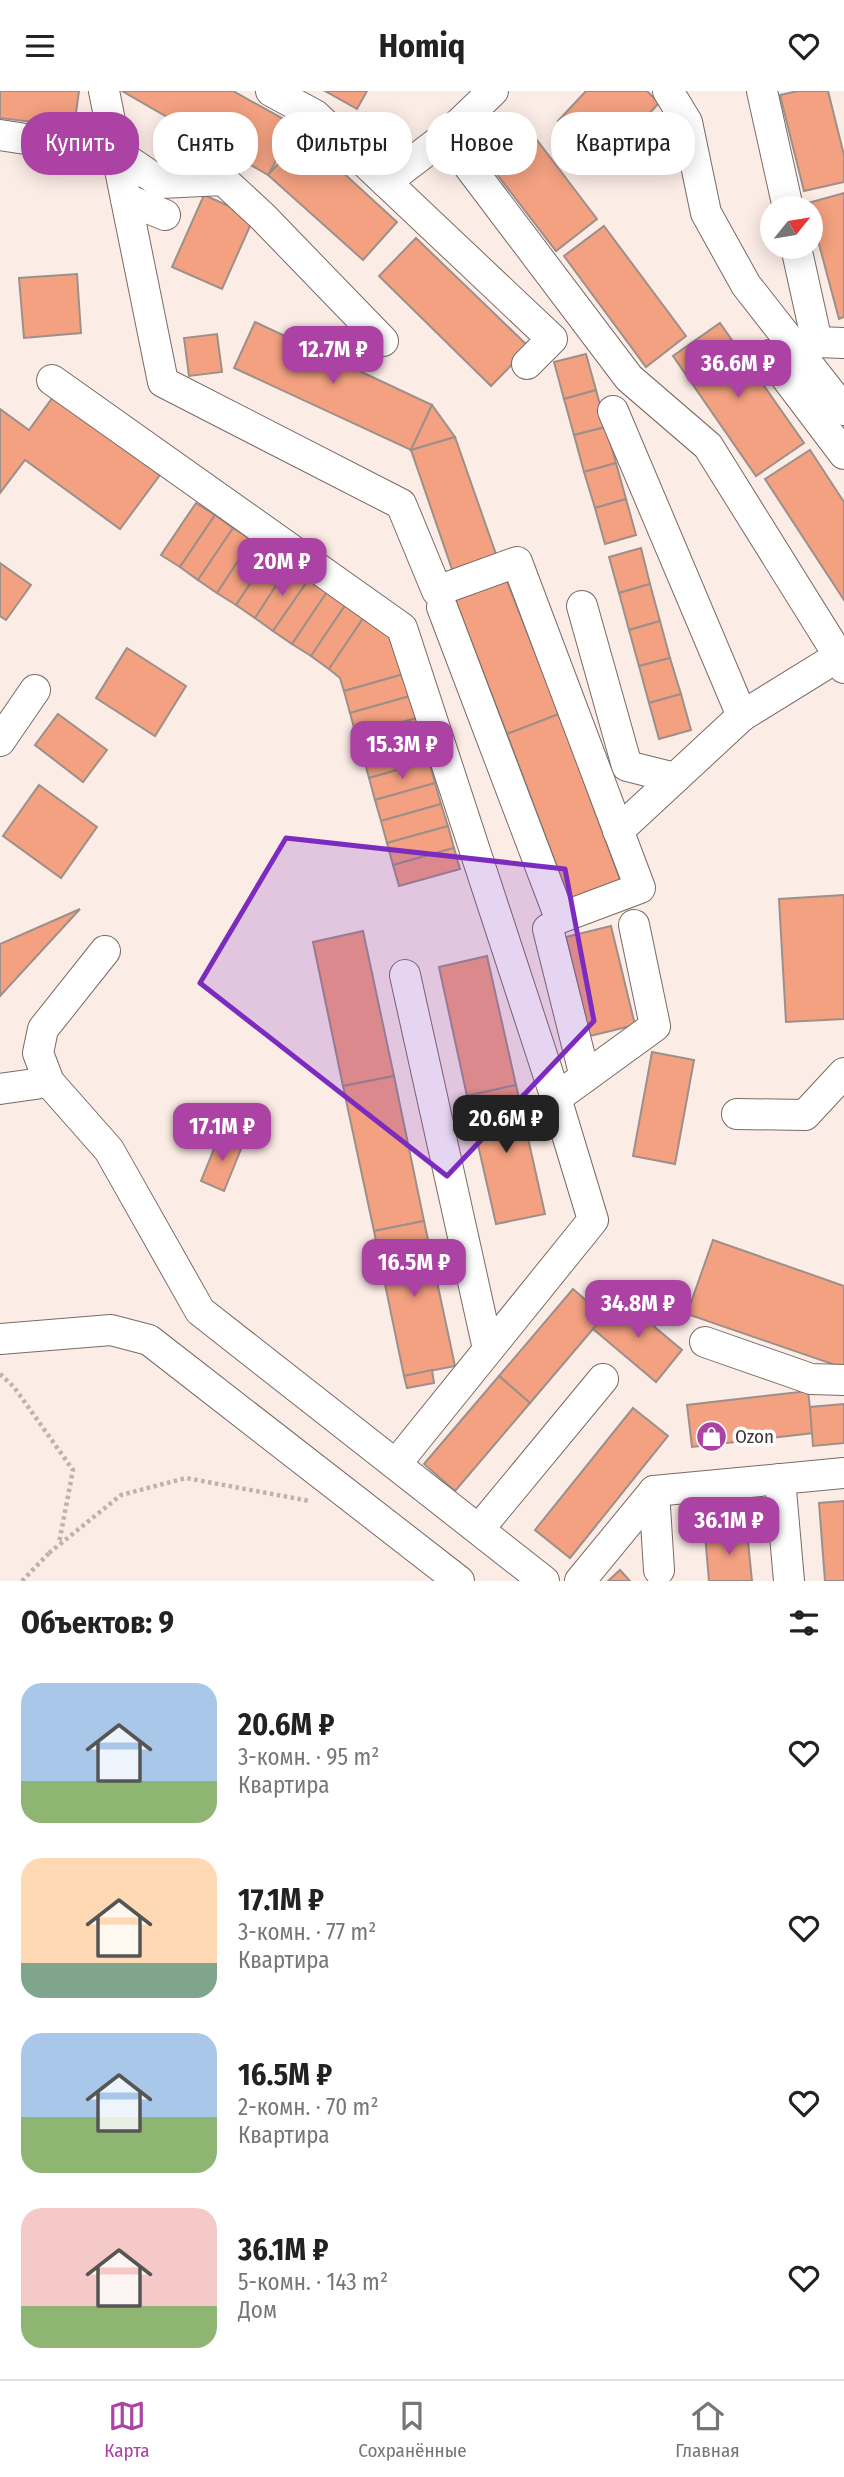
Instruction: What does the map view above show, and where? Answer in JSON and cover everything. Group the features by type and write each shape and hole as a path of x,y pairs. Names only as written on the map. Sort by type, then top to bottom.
{"street":[{"path":"104,91 108,112"},
{"path":"271,91 315,115 552,339 527,364"},
{"path":"471,112 493,91"},
{"path":"668,91 687,122 706,213 746,285 844,410"},
{"path":"762,91 785,196"},
{"path":"0,135 21,138"},
{"path":"386,182 426,151"},
{"path":"139,168 161,183 223,180 262,216 383,341"},
{"path":"121,175 163,382 401,504 437,591 517,562 640,888 560,918 442,607"},
{"path":"475,175 629,378 708,446 843,660 742,716 618,831"},
{"path":"126,199 165,215"},
{"path":"799,259 817,342 844,343"},
{"path":"769,355 844,454"},
{"path":"52,380 402,628 556,1098 593,1220 396,1464"},
{"path":"613,411 742,716"},
{"path":"582,606 627,766 675,778"},
{"path":"0,741 35,690"},
{"path":"556,1098 655,1026 634,925"},
{"path":"548,929 585,1077"},
{"path":"105,951 43,1030 38,1053 49,1082 109,1150 200,1311 544,1581"},
{"path":"405,975 488,1349"},
{"path":"737,1114 805,1115 844,1073"},
{"path":"0,1089 49,1082"},
{"path":"0,1339 111,1330 149,1340 459,1581"},
{"path":"705,1342 811,1379 844,1380"},
{"path":"478,1529 603,1380"},
{"path":"580,1581 654,1491 844,1473"},
{"path":"780,1479 789,1581"},
{"path":"654,1491 659,1570"}],"path":[{"path":"0,1374 14,1387 72,1470 60,1542 22,1581"},
{"path":"49,1553 121,1495 187,1478 319,1503"}],"highlighted area":[{"path":"286,838 565,869 594,1021 447,1176 200,983"}],"building":[{"path":"0,91 79,91 76,112 21,112 21,121 0,118"},
{"path":"122,91 233,91 272,113 272,168 268,175 258,169 258,112 158,112"},
{"path":"325,91 367,91 357,109"},
{"path":"586,91 647,91 659,103 651,112 566,112"},
{"path":"798,91 828,91 844,155 844,182 804,191 780,95"},
{"path":"537,140 551,158 551,175 564,175 597,219 556,251 497,175 537,175"},
{"path":"272,171 272,175 346,175 397,222 363,260 268,175"},
{"path":"844,193 844,317 839,319 823,259 823,199"},
{"path":"204,195 254,217 222,289 172,267"},
{"path":"604,226 686,336 646,367 564,256"},
{"path":"416,238 529,347 491,386 379,276"},
{"path":"77,274 81,333 24,338 19,278"},
{"path":"255,322 432,405 411,450 234,368"},
{"path":"720,323 804,443 756,476 673,356"},
{"path":"217,334 222,372 189,376 184,338"},
{"path":"586,354 596,390 564,399 554,362"},
{"path":"596,390 606,427 574,435 564,399"},
{"path":"53,397 160,475 120,529 25,460 0,493 0,409 29,430"},
{"path":"432,405 455,437 411,450"},
{"path":"606,427 616,463 584,472 574,435"},
{"path":"455,437 498,560 454,575 411,450"},
{"path":"810,450 844,502 844,600 765,479"},
{"path":"616,463 626,499 595,508 584,472"},
{"path":"626,499 636,535 605,544 595,508"},
{"path":"196,503 215,515 180,567 161,555"},
{"path":"215,515 233,528 198,580 180,567"},
{"path":"233,528 252,540 217,593 198,580"},
{"path":"252,540 271,553 236,605 217,593"},
{"path":"641,548 650,584 619,593 609,557"},
{"path":"271,553 289,566 255,618 236,605"},
{"path":"0,563 31,585 6,620 0,616"},
{"path":"289,566 309,579 273,631 255,618"},
{"path":"309,579 327,592 292,644 273,631"},
{"path":"506,579 559,714 507,734 455,599"},
{"path":"650,584 660,621 629,630 619,593"},
{"path":"327,592 346,604 311,656 292,644"},
{"path":"346,604 364,617 329,669 311,656"},
{"path":"364,617 392,639 404,674 344,691 340,678 329,669"},
{"path":"660,621 670,658 639,666 629,630"},
{"path":"127,648 186,686 155,736 96,698"},
{"path":"670,658 681,694 649,703 639,666"},
{"path":"404,674 410,696 350,713 344,691"},
{"path":"681,694 691,730 659,739 649,703"},
{"path":"410,696 417,718 356,735 350,713"},
{"path":"58,714 107,750 83,782 35,745"},
{"path":"559,714 622,885 571,904 507,734"},
{"path":"417,718 423,739 363,756 356,735"},
{"path":"423,739 429,761 369,778 363,756"},
{"path":"429,761 435,783 375,800 369,778"},
{"path":"435,783 441,804 381,821 375,800"},
{"path":"39,785 97,827 61,878 3,836"},
{"path":"441,804 448,826 387,843 381,821"},
{"path":"448,826 454,848 393,865 387,843"},
{"path":"454,848 460,869 399,886 393,865"},
{"path":"844,895 844,1019 786,1022 779,899"},
{"path":"80,909 0,996 0,944"},
{"path":"611,926 635,1025 590,1036 566,937"},
{"path":"363,931 394,1076 343,1086 313,942"},
{"path":"487,956 516,1085 467,1096 439,967"},
{"path":"652,1052 694,1060 675,1164 633,1156"},
{"path":"394,1076 424,1221 374,1231 343,1086"},
{"path":"516,1085 545,1214 496,1224 467,1096"},
{"path":"220,1134 243,1144 224,1191 201,1181"},
{"path":"424,1221 455,1366 404,1376 374,1231"},
{"path":"713,1240 844,1286 844,1368 687,1314"},
{"path":"573,1289 604,1316 530,1403 499,1376"},
{"path":"620,1298 682,1350 656,1382 593,1329"},
{"path":"432,1370 434,1383 407,1388 404,1376"},
{"path":"499,1376 530,1403 455,1491 424,1464"},
{"path":"808,1391 813,1433 692,1447 687,1405"},
{"path":"844,1404 844,1443 813,1446 810,1407"},
{"path":"633,1408 668,1436 570,1558 535,1530"},
{"path":"844,1501 844,1581 825,1581 819,1503"},
{"path":"747,1531 752,1581 709,1581 705,1535"},
{"path":"620,1570 630,1581 608,1581"}],"place":[{"name":"Ozon","path":"712,1436"}]}
